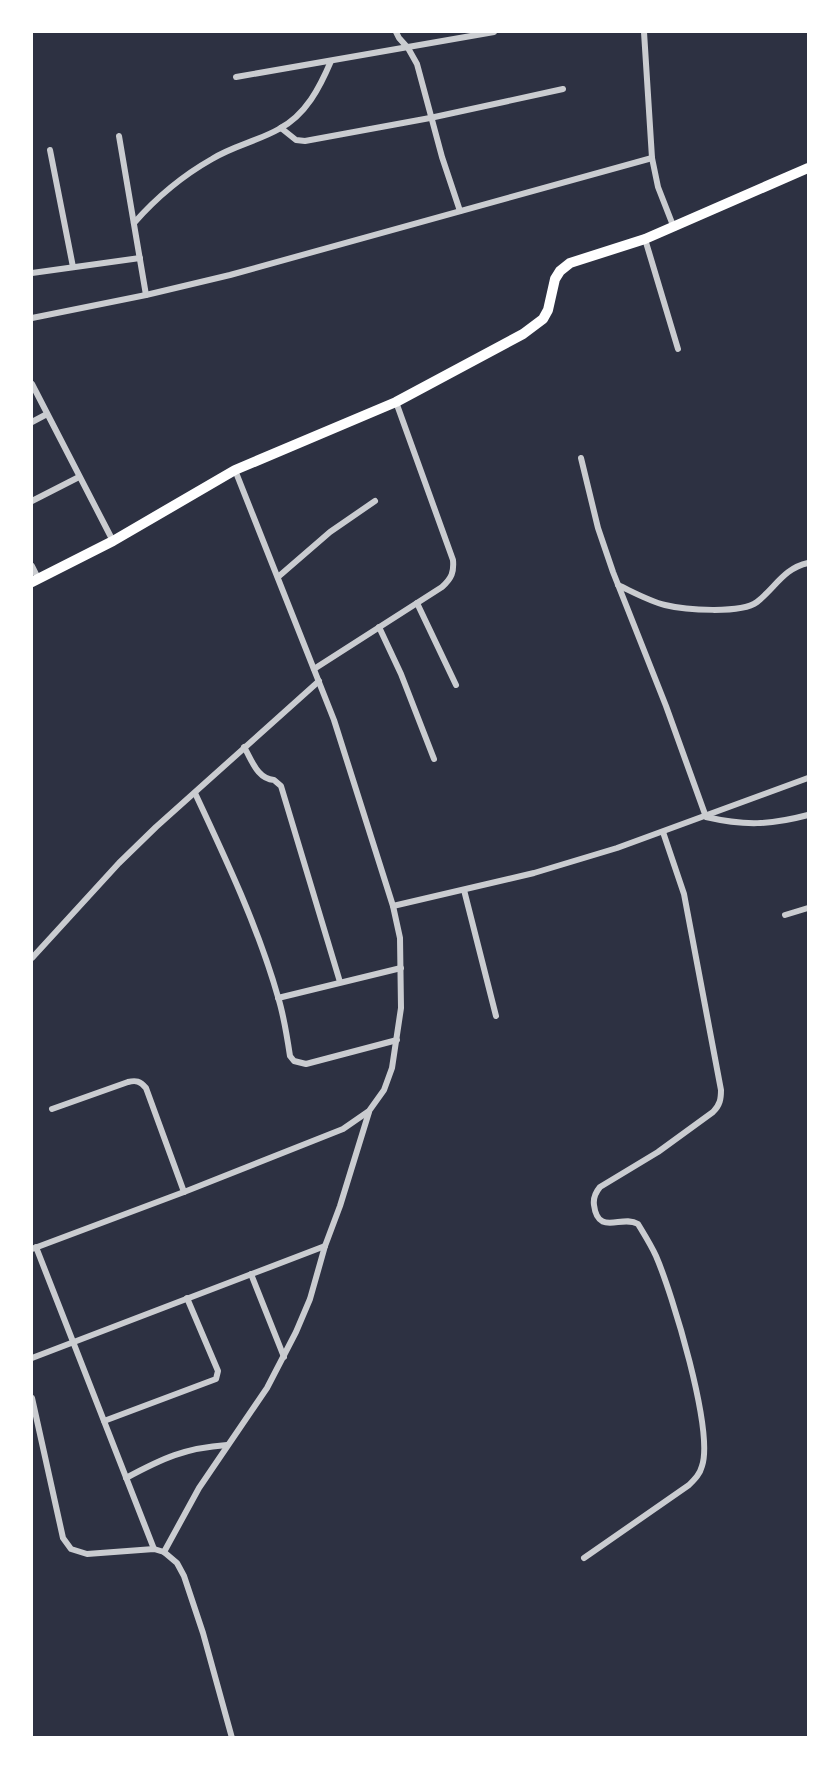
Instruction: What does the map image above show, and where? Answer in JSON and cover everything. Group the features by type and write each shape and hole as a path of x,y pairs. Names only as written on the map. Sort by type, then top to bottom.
{"main road":[{"path":"35,580 113,542 235,470 396,402 537,325 548,310 555,279 560,271 570,263 674,228 808,168"}],"street":[{"path":"396,32 417,64 430,118 460,211"},
{"path":"236,77 494,32"},
{"path":"644,32 652,158 658,187 674,228"},
{"path":"134,223 152,202 212,158 281,128 303,110 319,90 331,61"},
{"path":"281,128 296,140 305,141 430,118 563,89"},
{"path":"119,136 146,296"},
{"path":"50,150 73,267"},
{"path":"32,318 146,296 230,275 652,158"},
{"path":"645,239 678,349"},
{"path":"32,273 140,258"},
{"path":"32,384 113,542"},
{"path":"314,669 450,580 453,571 453,560 396,402"},
{"path":"32,422 46,414"},
{"path":"581,458 598,528 706,817"},
{"path":"164,1552 227,1445 267,1388 284,1357 310,1299 369,1111 384,1090 392,1068 401,1008 400,938 393,906 319,681 235,470"},
{"path":"32,501 79,477"},
{"path":"278,577 330,532 375,501"},
{"path":"618,585 667,606 732,610 747,608 758,602 778,579 791,570 808,563"},
{"path":"32,566 35,580"},
{"path":"417,603 456,685"},
{"path":"379,627 401,674 434,759"},
{"path":"32,958 119,863 319,681"},
{"path":"244,747 260,774 281,786 340,982"},
{"path":"393,906 545,870 617,848 808,778"},
{"path":"195,793 248,913 278,998 294,1061 298,1064 306,1064 397,1040"},
{"path":"706,817 727,822 756,824 808,815"},
{"path":"584,1558 689,1485 697,1477 704,1454 703,1431 696,1392 681,1330 656,1256 638,1224 634,1221 615,1223 600,1220 596,1214 594,1201 595,1193 600,1187 658,1152 713,1112 721,1098 684,894 663,832"},
{"path":"464,890 496,1016"},
{"path":"785,915 808,908"},
{"path":"278,998 401,968"},
{"path":"52,1109 128,1082 135,1080 141,1082 146,1088 184,1192"},
{"path":"154,1549 74,1343 34,1248 344,1129 369,1111"},
{"path":"32,1358 325,1246"},
{"path":"251,1274 284,1357"},
{"path":"104,1421 216,1379 218,1371 187,1298"},
{"path":"32,1398 63,1538 71,1550 87,1554 154,1549 164,1552 177,1563 184,1576 203,1633 232,1737"},
{"path":"126,1478 180,1452 227,1445"}]}
